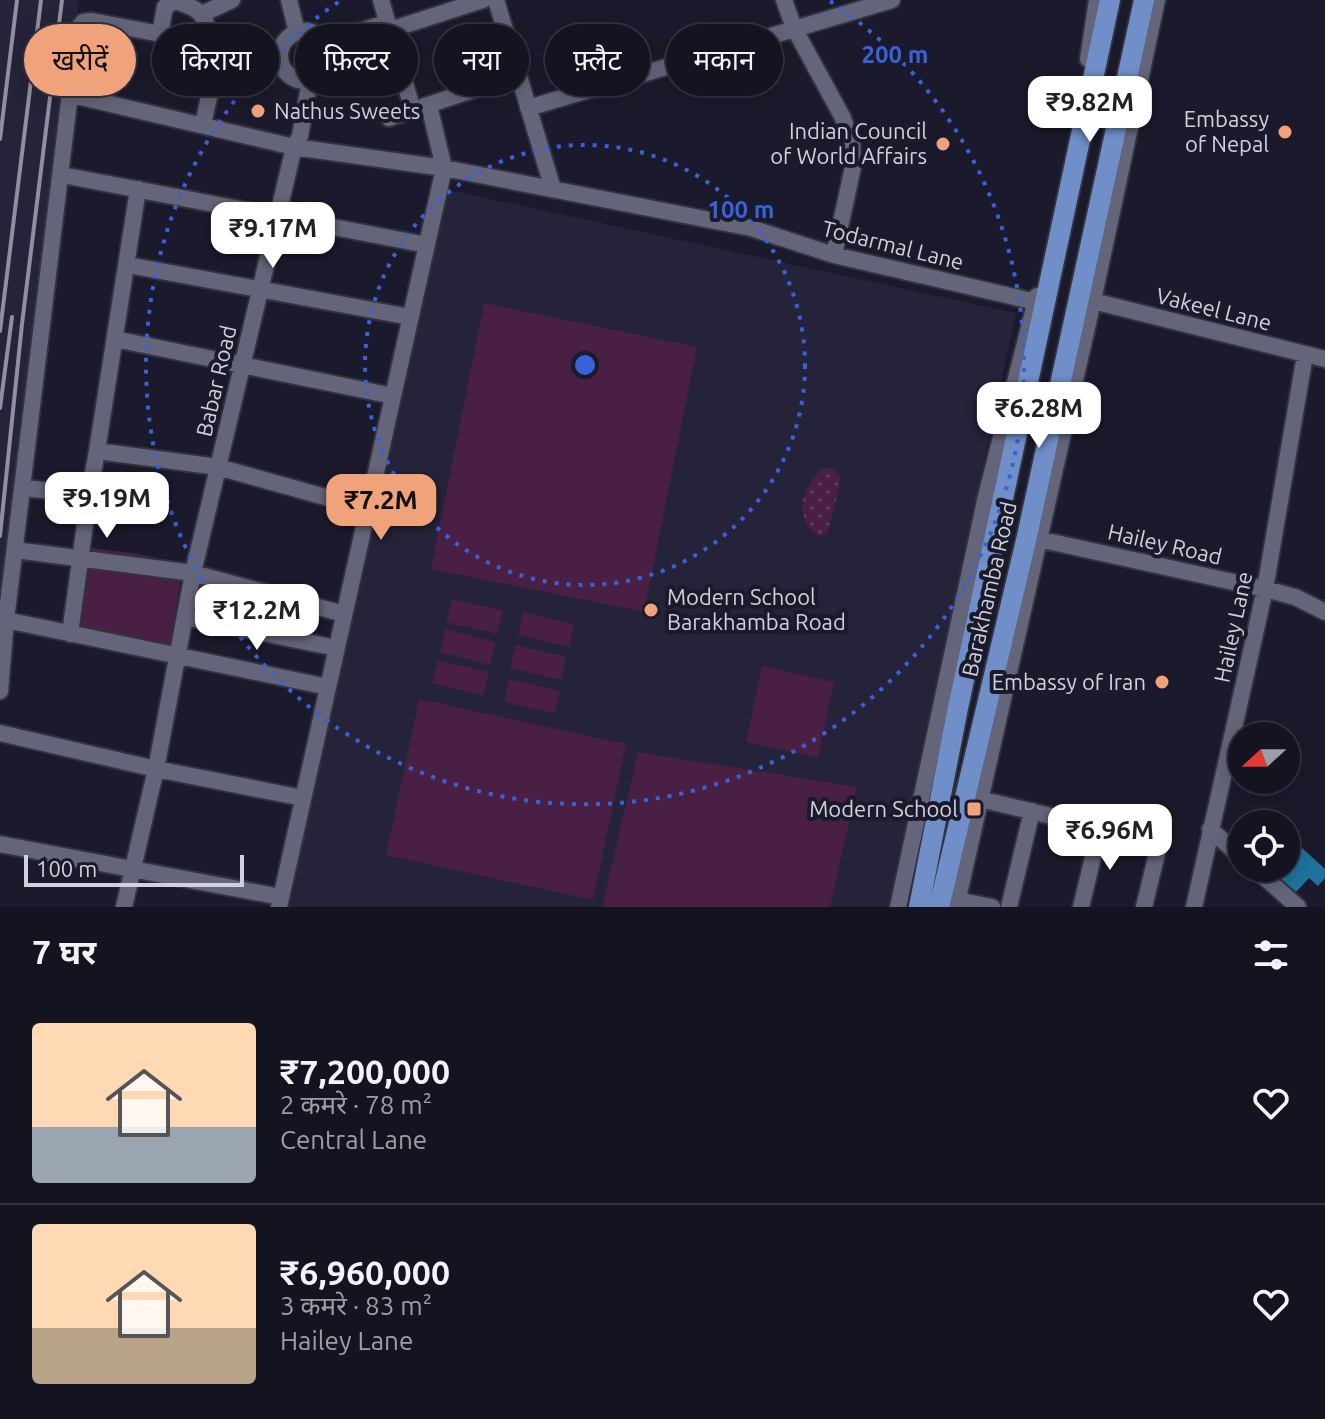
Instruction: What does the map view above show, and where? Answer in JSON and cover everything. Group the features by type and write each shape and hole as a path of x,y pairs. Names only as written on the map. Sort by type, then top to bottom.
{"main road":[{"name":"Barakhamba Road","path":"919,907 958,708 987,532 1110,0"},
{"name":"Barakhamba Road","path":"951,905 1033,537 1144,0"}],"street":[{"path":"162,24 168,3 175,1 197,7 232,0"},
{"path":"289,0 298,24"},
{"path":"297,0 300,24"},
{"path":"381,0 388,24"},
{"path":"409,24 483,0"},
{"path":"496,0 503,24"},
{"path":"784,0 794,28 843,118 852,144 853,167 834,255"},
{"path":"528,108 892,0"},
{"path":"898,907 987,532 1076,124 1097,0"},
{"path":"992,907 951,905 980,799 1033,537 1093,301 1157,0"},
{"path":"81,24 92,21 108,24"},
{"path":"295,34 287,38 280,54 286,72 295,76"},
{"path":"0,691 6,620 72,96"},
{"name":"Todarmal Lane","path":"77,96 294,147 444,168 751,228 834,255 1036,302"},
{"path":"203,124 209,96"},
{"name":"Babar Road","path":"124,907 156,769 193,573 294,147 300,136 304,96"},
{"path":"0,844 280,902 444,168 416,96"},
{"path":"389,118 456,96"},
{"path":"524,96 553,189"},
{"path":"62,175 427,245"},
{"path":"70,634 138,189"},
{"path":"128,265 410,317"},
{"name":"Vakeel Lane","path":"1093,301 1325,359"},
{"path":"115,339 393,396"},
{"name":"Hailey Lane","path":"1194,907 1265,589 1305,355"},
{"path":"97,451 218,467 368,509"},
{"path":"24,488 89,495"},
{"name":"Hailey Road","path":"1033,537 1265,589 1295,597 1325,612"},
{"path":"15,550 193,573 344,614"},
{"path":"185,617 336,648"},
{"path":"6,620 328,687"},
{"path":"0,733 156,769 303,798"},
{"path":"980,799 1155,841 1158,849 1144,907"},
{"path":"1009,907 1032,811"},
{"path":"1081,907 1100,828"},
{"path":"1210,829 1228,845"},
{"path":"1270,882 1298,907"}],"shaded area":[{"path":"0,0 79,0 76,24 24,24 24,96 68,96 0,660"},
{"name":"Modern School Barakhamba Road","path":"444,189 1016,313 888,907 285,907"},
{"path":"484,303 697,347 644,612 431,569"},
{"path":"823,468 833,468 840,476 839,489 827,534 817,536 805,519 803,501 810,483"},
{"path":"76,546 139,554 183,564 167,664 65,639"},
{"path":"452,599 503,611 497,634 446,622"},
{"path":"523,612 574,624 569,647 518,635"},
{"path":"445,629 496,642 490,665 440,652"},
{"path":"515,645 566,657 561,680 510,668"},
{"path":"438,660 489,672 483,695 432,683"},
{"path":"762,666 834,682 818,758 746,742"},
{"path":"509,679 560,691 555,714 504,702"},
{"path":"419,699 626,744 593,900 386,855"},
{"path":"638,752 857,787 830,907 602,907"}],"water":[{"path":"1302,848 1325,869 1325,878 1318,886 1309,878 1296,892 1284,882 1300,882"}],"railway":[{"path":"0,139 17,0"},
{"path":"0,331 41,0"},
{"path":"0,536 22,324 62,0"},
{"path":"0,408 12,317"}],"place":[{"name":"Nathus Sweets","path":"258,111"},
{"name":"Embassy of Nepal","path":"1285,132"},
{"name":"Indian Council of World Affairs","path":"943,144"},
{"name":"Modern School Barakhamba Road","path":"651,610"},
{"name":"Embassy of Iran","path":"1162,682"},
{"name":"Modern School","path":"974,809"}]}
